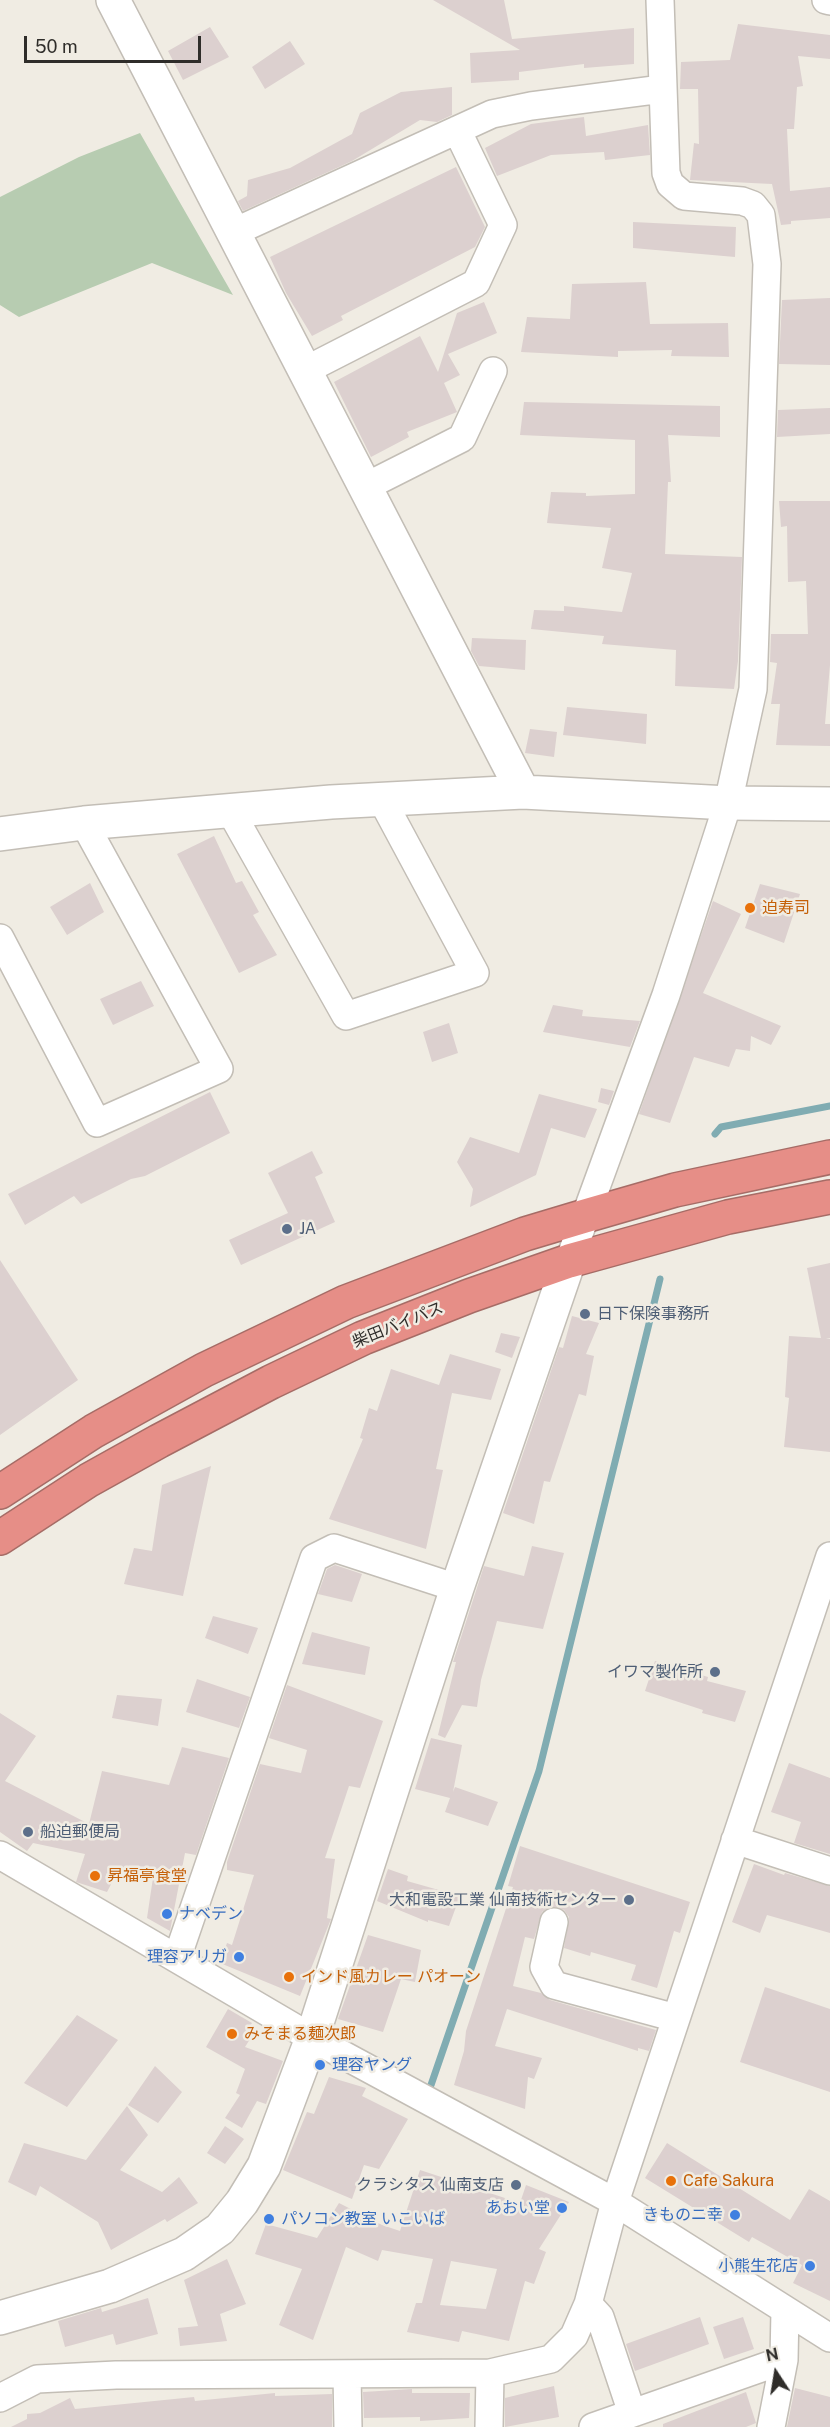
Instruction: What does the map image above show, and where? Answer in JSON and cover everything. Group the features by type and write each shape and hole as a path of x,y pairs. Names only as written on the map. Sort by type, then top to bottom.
{"highway":[{"path":"0,1492 94,1431 204,1370 346,1302 525,1234 585,1216 675,1190 830,1157"},
{"name":"柴田バイパス","path":"0,1538 89,1480 271,1382 373,1334 469,1296 569,1261 728,1218 830,1197"}],"street":[{"path":"113,0 523,792"},
{"path":"0,2318 110,2286 184,2254 220,2229 242,2202 264,2166 312,2038 457,1588 569,1261 666,995 728,804 753,689 767,264 761,215 753,205 742,201 684,196 670,184 666,173 660,0"},
{"path":"232,233 492,114 662,89"},
{"path":"304,371 476,283 503,225 457,130"},
{"path":"365,488 462,438 493,371"},
{"path":"0,834 84,823 382,800 523,792 728,804 830,804"},
{"path":"231,812 346,1016 475,973 382,800"},
{"path":"0,938 97,1123 219,1069 84,823"},
{"path":"177,1958 314,1558 334,1548 457,1588"},
{"path":"0,2398 37,2379 116,2375 448,2371 490,2373 551,2359 574,2336 588,2304 615,2202 830,1556"},
{"path":"735,1840 830,1871"},
{"path":"0,1855 312,2038 615,2202 830,2338"},
{"path":"555,1922 544,1967 554,1984 676,2018"},
{"path":"588,2304 600,2317 610,2422 784,2360"},
{"path":"771,2427 784,2360 785,2310"},
{"path":"489,2427 490,2373"},
{"path":"347,2374 348,2427"}],"green space":[{"path":"140,133 233,295 152,263 19,317 0,305 0,197 79,157"}],"building":[{"path":"433,0 504,0 512,39 634,28 634,64 584,68 584,64 519,72 519,80 471,83 470,53 520,50"},
{"path":"738,24 830,35 830,59 798,56 803,86 797,87 794,129 787,129 790,191 830,187 830,218 791,221 791,224 781,225 772,184 690,180 694,143 699,144 698,89 680,89 681,62 730,60"},
{"path":"210,27 229,57 183,80 168,51"},
{"path":"290,41 305,64 265,89 252,67"},
{"path":"452,87 452,115 437,122 420,120 352,161 243,211 238,201 247,196 248,180 290,168 352,134 360,113 401,92"},
{"path":"584,117 586,136 648,125 650,155 605,160 604,152 551,155 497,176 485,148 531,124"},
{"path":"456,167 485,227 475,247 341,316 343,320 312,336 286,293 270,257"},
{"path":"633,222 736,227 735,257 633,248"},
{"path":"646,282 650,324 728,323 729,357 671,356 672,350 618,351 618,357 521,352 527,317 570,319 572,284"},
{"path":"830,298 830,365 779,364 782,300"},
{"path":"484,302 497,333 448,354 460,375 444,383 457,412 407,432 409,437 371,457 334,382 420,336 438,372 457,313"},
{"path":"524,402 720,406 720,437 668,435 671,482 668,482 665,554 742,557 738,661 734,689 675,686 676,650 602,644 604,636 531,629 534,610 564,611 564,606 622,612 632,573 602,568 611,528 547,523 551,492 586,493 586,496 635,494 635,440 520,435"},
{"path":"830,408 830,434 777,437 778,410"},
{"path":"779,501 830,501 830,665 825,724 830,724 830,746 776,745 780,704 771,704 777,663 770,662 771,634 808,634 806,581 788,582 787,526 781,527"},
{"path":"472,638 526,640 525,670 479,666 471,651"},
{"path":"567,707 647,714 646,744 563,735"},
{"path":"530,729 557,732 554,757 525,753"},
{"path":"214,836 236,883 242,881 259,912 253,915 277,955 239,973 177,854"},
{"path":"90,883 104,912 67,935 50,907"},
{"path":"760,884 800,894 784,943 745,928"},
{"path":"713,901 741,914 703,993 781,1026 771,1045 751,1036 750,1051 736,1049 729,1067 694,1057 670,1123 639,1114"},
{"path":"141,981 154,1006 113,1025 100,999"},
{"path":"553,1005 583,1010 582,1016 640,1021 630,1047 543,1032"},
{"path":"449,1023 458,1053 432,1062 423,1032"},
{"path":"601,1088 614,1091 609,1105 598,1102"},
{"path":"210,1092 230,1133 145,1176 131,1179 81,1204 74,1196 25,1225 8,1194"},
{"path":"539,1094 597,1109 585,1138 551,1128 536,1175 470,1207 473,1189 457,1162 470,1137 519,1153"},
{"path":"312,1151 323,1173 315,1177 335,1222 241,1265 229,1240 288,1213 268,1173"},
{"path":"0,1260 78,1380 0,1435"},
{"path":"830,1263 830,1338 826,1339 830,1339 830,1452 784,1447 789,1398 785,1397 789,1336 821,1338 807,1268"},
{"path":"572,1316 599,1323 586,1354 594,1356 586,1396 579,1394 550,1482 544,1481 534,1524 503,1513 559,1347 563,1348"},
{"path":"501,1333 520,1337 512,1358 495,1352"},
{"path":"450,1354 501,1369 491,1400 452,1393 436,1469 443,1470 426,1549 329,1519 363,1439 360,1438 369,1408 377,1411 391,1369 439,1385"},
{"path":"211,1466 183,1596 124,1584 134,1548 152,1551 162,1485"},
{"path":"532,1546 564,1553 543,1629 497,1621 481,1680 477,1707 462,1705 445,1738 438,1735 456,1662 453,1662 484,1566 524,1576"},
{"path":"335,1565 362,1574 352,1602 318,1594 327,1569"},
{"path":"213,1616 258,1628 248,1654 205,1638"},
{"path":"312,1632 370,1647 365,1675 302,1664"},
{"path":"655,1661 708,1677 707,1681 746,1691 735,1722 702,1713 703,1710 645,1691"},
{"path":"197,1679 250,1697 239,1728 186,1712"},
{"path":"287,1685 383,1721 360,1788 349,1786 325,1858 335,1859 327,1918 331,1919 300,1996 220,1963 227,1943 232,1945 254,1875 227,1870 227,1862 260,1764 301,1773 307,1750 269,1738"},
{"path":"117,1695 162,1699 158,1726 112,1718"},
{"path":"0,1713 36,1736 5,1781 89,1824 102,1771 169,1785 182,1747 229,1758 196,1855 185,1853 170,1931 147,1918 154,1871 120,1867 107,1892 76,1882 85,1854 33,1843 27,1851 0,1832"},
{"path":"431,1738 462,1745 453,1792 455,1787 498,1802 488,1826 445,1812 450,1798 415,1789"},
{"path":"789,1763 830,1778 830,1854 794,1843 801,1822 771,1812"},
{"path":"520,1846 690,1902 680,1933 674,1931 657,1988 631,1980 636,1965 591,1952 590,1956 564,1948 569,1917 564,1910 557,1907 549,1907 542,1912 534,1939 525,1937 513,1986 541,1993 550,2000 656,2030 649,2051 638,2048 638,2051 507,2009 495,2046 542,2058 534,2079 528,2077 525,2109 454,2085 464,2051 466,2031 513,1887 508,1886"},
{"path":"754,1864 784,1875 785,1873 830,1886 830,1933 767,1915 760,1933 732,1922"},
{"path":"388,1869 408,1876 407,1881 460,1896 449,1926 428,1920 428,1922 377,1901"},
{"path":"368,1935 421,1950 415,1982 401,1979 383,2032 338,2019"},
{"path":"765,1987 830,2009 830,2092 740,2062"},
{"path":"228,2009 252,2023 246,2033 252,2036 245,2047 283,2061 266,2104 257,2101 242,2128 225,2118 240,2095 236,2093 245,2069 206,2047"},
{"path":"77,2015 118,2040 67,2107 24,2083"},
{"path":"155,2066 182,2092 158,2123 128,2105"},
{"path":"329,2077 366,2088 362,2096 408,2119 379,2169 364,2165 352,2199 283,2170 307,2112 314,2114"},
{"path":"127,2106 148,2135 120,2170 162,2192 179,2177 198,2203 167,2222 165,2219 111,2250 98,2222 40,2186 36,2196 8,2182 24,2143 86,2160"},
{"path":"225,2126 244,2139 225,2164 207,2153"},
{"path":"667,2143 790,2220 809,2189 830,2201 830,2301 793,2283 802,2265 752,2237 749,2242 645,2178"},
{"path":"420,2170 520,2203 526,2185 569,2202 539,2249 546,2252 534,2284 525,2281 509,2341 462,2331 459,2342 407,2332 416,2303 422,2303 433,2259 382,2250 378,2261 346,2247 313,2340 279,2325 302,2269 255,2254 266,2224 317,2238 339,2203 382,2225 400,2231","holes":["451,2261 497,2269 486,2309 440,2305"]},
{"path":"227,2259 246,2304 220,2314 227,2341 180,2346 178,2328 198,2326 184,2280"},
{"path":"148,2298 158,2334 116,2345 113,2334 65,2347 58,2321 101,2308 102,2312"},
{"path":"700,2317 709,2344 635,2371 626,2344"},
{"path":"743,2317 754,2349 724,2359 713,2327"},
{"path":"554,2386 559,2417 505,2427 505,2398"},
{"path":"795,2388 830,2397 830,2427 787,2427"},
{"path":"412,2389 412,2393 470,2393 469,2418 420,2421 420,2417 364,2418 363,2392"},
{"path":"746,2392 756,2423 746,2427 663,2427 663,2424"},
{"path":"275,2393 275,2396 332,2394 332,2427 11,2427 27,2419 27,2414 40,2413 70,2398 75,2409 194,2397 195,2401"}],"waterway":[{"path":"715,1134 721,1127 830,1106"},
{"path":"431,2085 539,1771 660,1279"}],"place":[{"name":"迫寿司","path":"750,908"},
{"name":"JA","path":"287,1229"},
{"name":"日下保険事務所","path":"585,1314"},
{"name":"イワマ製作所","path":"715,1672"},
{"name":"船迫郵便局","path":"28,1832"},
{"name":"昇福亭食堂","path":"95,1876"},
{"name":"大和電設工業 仙南技術センター","path":"629,1900"},
{"name":"ナベデン","path":"167,1914"},
{"name":"理容アリガ","path":"239,1957"},
{"name":"インド風カレー パオーン","path":"289,1977"},
{"name":"みそまる麺次郎","path":"232,2034"},
{"name":"理容ヤング","path":"320,2065"},
{"name":"Cafe Sakura","path":"671,2181"},
{"name":"クラシタス 仙南支店","path":"516,2185"},
{"name":"あおい堂","path":"562,2208"},
{"name":"きものニ幸","path":"735,2215"},
{"name":"パソコン教室 いこいば","path":"269,2219"},
{"name":"小熊生花店","path":"810,2266"}]}
